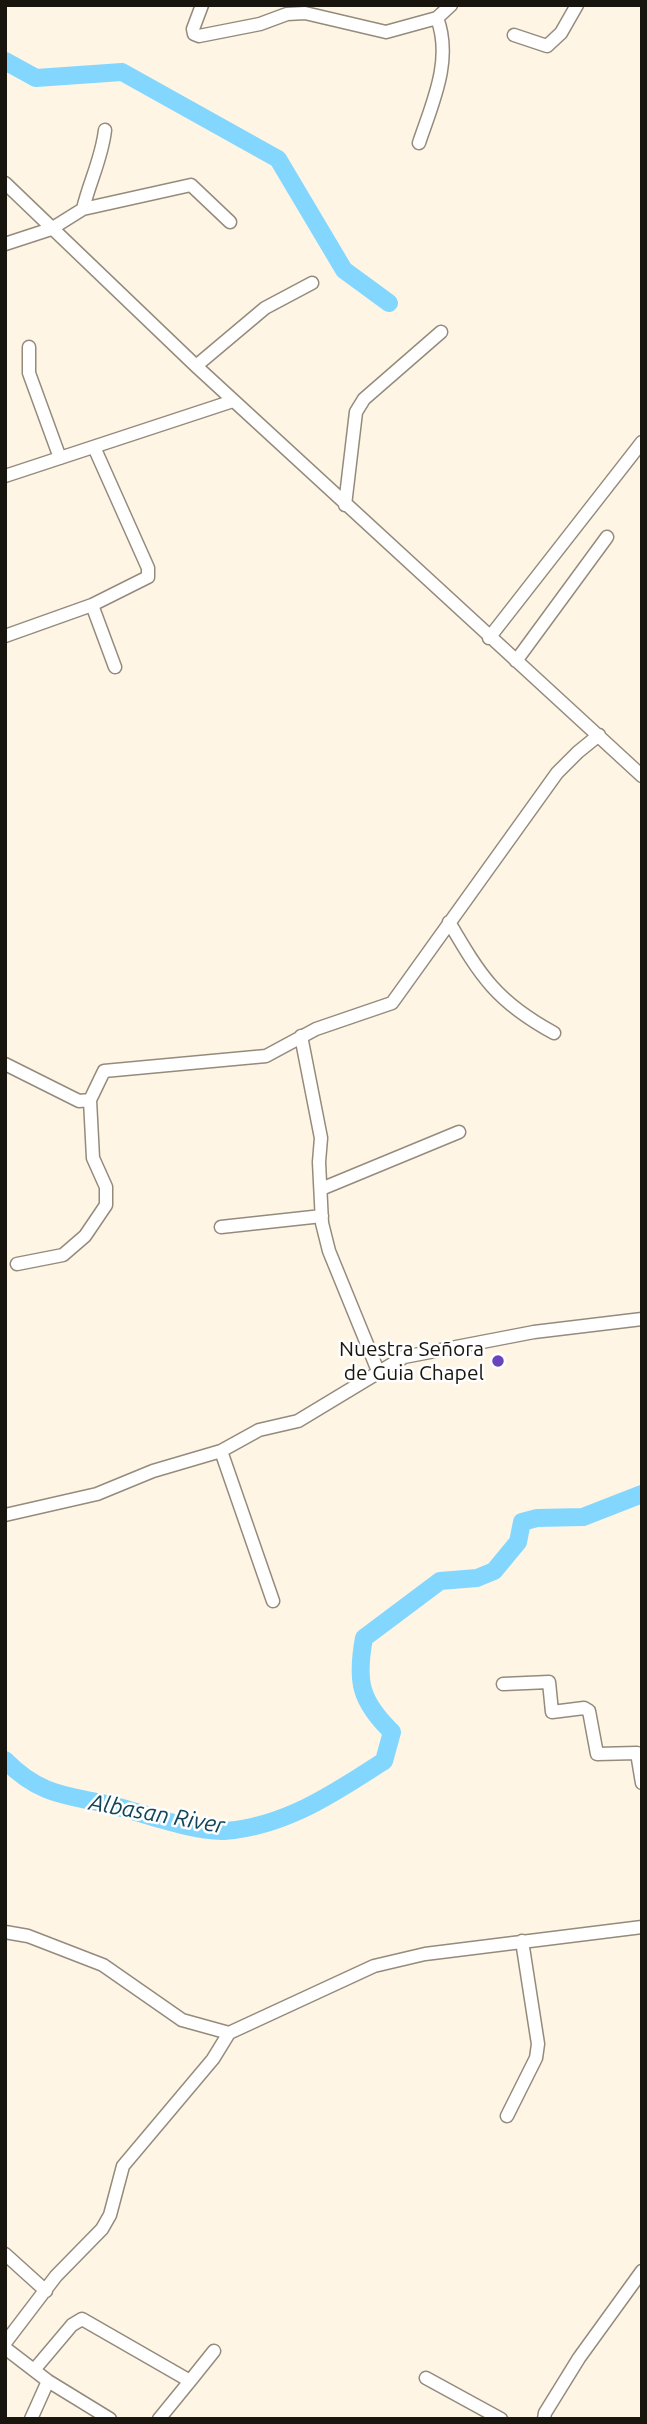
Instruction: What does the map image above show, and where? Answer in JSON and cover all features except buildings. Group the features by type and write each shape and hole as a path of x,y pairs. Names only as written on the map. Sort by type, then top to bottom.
{"street":[{"path":"202,5 193,29 194,34 199,36 260,24 287,14 305,13 386,32 437,18 450,5"},
{"path":"514,35 547,46 561,33 577,5"},
{"path":"419,143 439,85 443,41 437,18"},
{"path":"83,209 84,196 99,165 105,130"},
{"path":"5,183 195,366 642,776"},
{"path":"5,244 51,229 83,209 191,185 230,222"},
{"path":"195,366 265,308 312,283"},
{"path":"345,505 356,412 364,399 441,332"},
{"path":"29,347 29,373 60,458"},
{"path":"5,476 233,401"},
{"path":"489,638 642,442"},
{"path":"5,636 92,605 144,580 149,573 94,447"},
{"path":"516,661 607,537"},
{"path":"92,605 116,667"},
{"path":"17,1264 63,1255 85,1236 106,1205 106,1187 93,1158 90,1100 104,1071 266,1056 301,1036 392,1003 557,774 599,735"},
{"path":"449,922 479,972 495,992 523,1016 554,1033"},
{"path":"301,1036 321,1138 322,1216 330,1251 378,1371"},
{"path":"5,1064 79,1101 90,1100"},
{"path":"321,1189 459,1132"},
{"path":"221,1227 322,1216"},
{"path":"5,1515 97,1494 153,1471 220,1451 259,1430 298,1421 404,1357 534,1332 642,1320"},
{"path":"220,1451 272,1601"},
{"path":"503,1684 550,1682 550,1710 584,1708 589,1712 597,1754 637,1753 642,1783"},
{"path":"110,2419 48,2381 5,2345 46,2291 102,2229 110,2215 123,2166 213,2059 229,2033 349,1975 374,1966 425,1954 642,1927"},
{"path":"5,1933 28,1936 103,1965 182,2020 229,2033"},
{"path":"507,2116 536,2058 538,2044 522,1941"},
{"path":"5,2254 46,2291"},
{"path":"544,2419 579,2358 642,2271"},
{"path":"34,2370 72,2325 82,2319 190,2381"},
{"path":"159,2419 214,2351"},
{"path":"426,2378 501,2419"},
{"path":"31,2419 48,2381"}],"waterway":[{"path":"5,61 36,78 122,72 278,159 344,270 389,303"},
{"name":"Albasan River","path":"5,1760 31,1781 56,1793 199,1829 224,1831 246,1828 288,1816 328,1796 384,1761 392,1732 373,1710 363,1690 360,1666 364,1638 440,1581 477,1578 494,1571 518,1542 522,1522 537,1518 583,1517 642,1494"}],"place":[{"name":"Nuestra Señora de Guia Chapel","path":"498,1361"}]}
